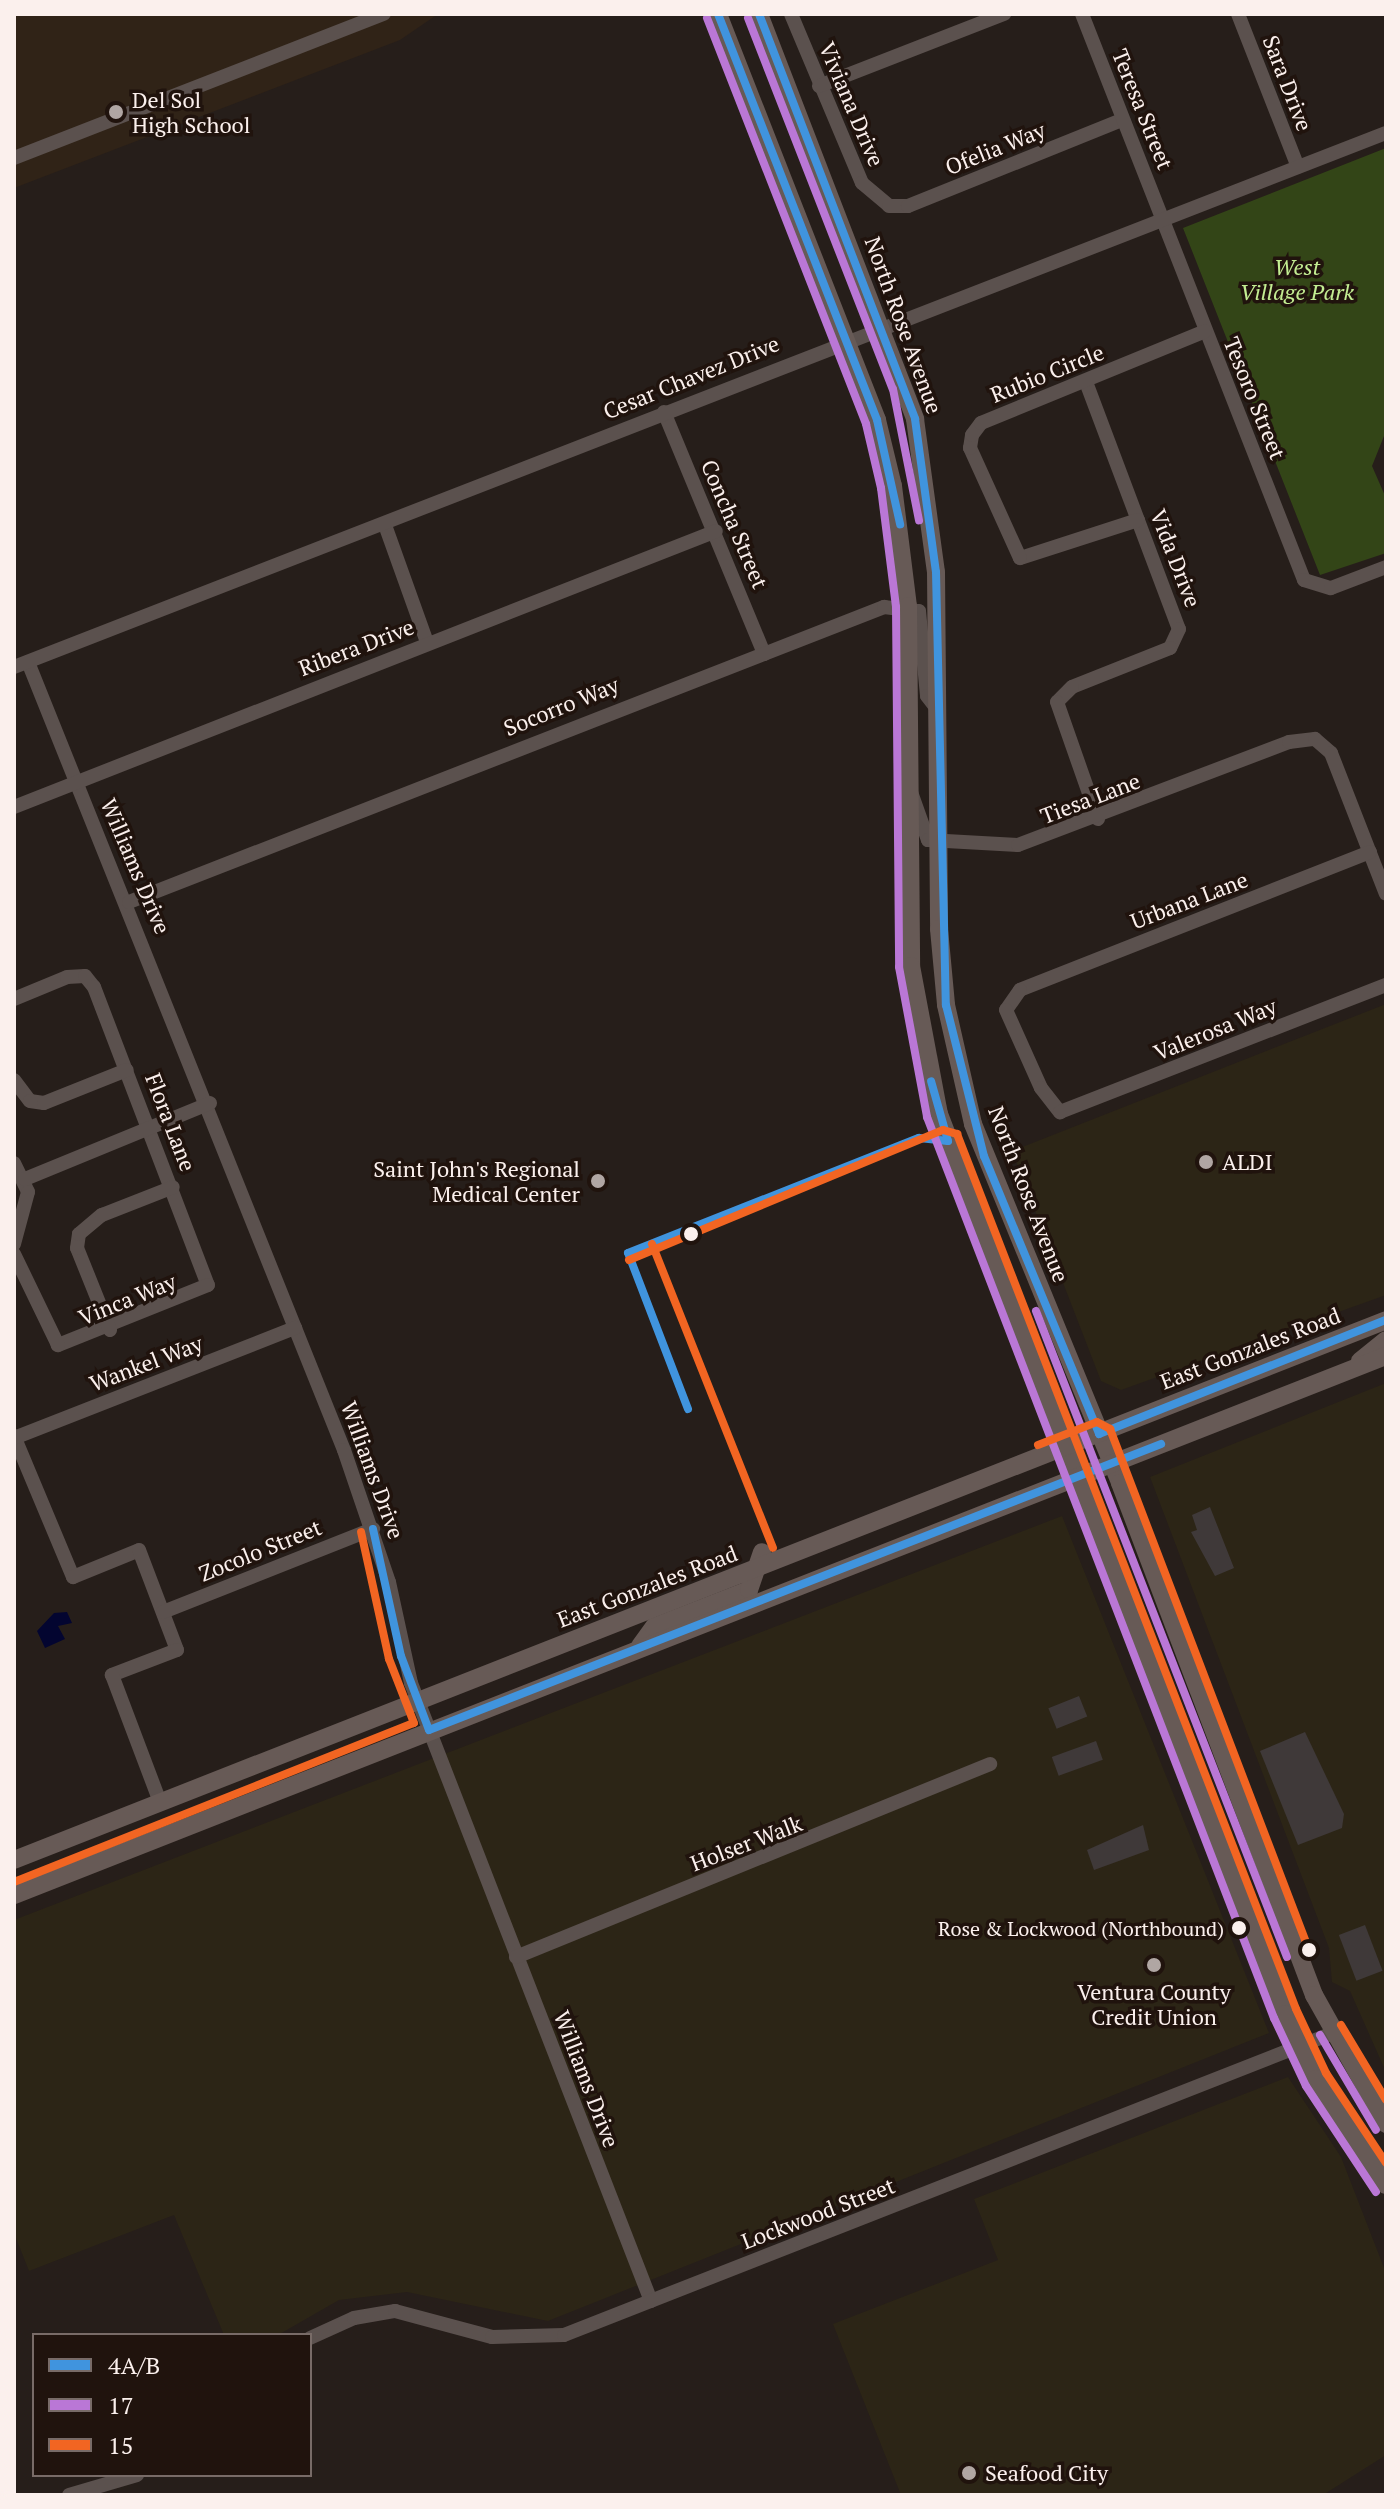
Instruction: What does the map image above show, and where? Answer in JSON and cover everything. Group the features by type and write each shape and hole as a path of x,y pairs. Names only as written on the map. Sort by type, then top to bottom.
{"main road":[{"path":"718,14 847,339 893,486 908,606 911,966 925,1056 957,1167 1300,2047 1386,2185"},
{"name":"North Rose Avenue","path":"759,14 882,325 915,419 930,507 944,990 963,1088 990,1174 1120,1483 1333,2033"},
{"name":"East Gonzales Road","path":"14,1860 762,1560 1099,1434 1386,1320"},
{"path":"1349,1371 1386,1340"},
{"path":"14,1895 640,1646 1386,1356"},
{"path":"640,1646 654,1627 749,1590 762,1560"},
{"path":"1333,2033 1386,2124"}],"street":[{"path":"14,158 384,14"},
{"name":"Viviana Drive","path":"791,14 862,183 882,204"},
{"path":"819,86 1004,14"},
{"name":"Teresa Street","path":"1082,14 1161,220"},
{"name":"Sara Drive","path":"1238,14 1298,167"},
{"name":"Ofelia Way","path":"882,204 908,206 1122,120"},
{"name":"Cesar Chavez Drive","path":"21,664 385,525 882,325 1386,133"},
{"name":"Tesoro Street","path":"1161,220 1304,580 1315,588 1386,567"},
{"name":"Rubio Circle","path":"1138,520 1020,558 970,448 981,423 1205,331"},
{"name":"Vida Drive","path":"1086,382 1138,520 1177,639 1072,687 1057,702 1098,819"},
{"name":"Concha Street","path":"664,412 716,531 764,654"},
{"path":"385,525 427,642"},
{"name":"Ribera Drive","path":"14,807 427,642 716,531"},
{"path":"908,606 922,619 927,696 937,709"},
{"name":"Socorro Way","path":"129,902 884,607 908,606"},
{"name":"Williams Drive","path":"21,664 129,902 210,1103 373,1529 417,1700 651,2301"},
{"name":"Tiesa Lane","path":"941,843 1018,845 1098,819 1289,742 1315,739 1331,753 1370,852"},
{"path":"909,788 924,837 941,843"},
{"path":"1370,852 1386,894"},
{"name":"Urbana Lane","path":"1060,1112 1041,1088 1006,1010 1025,988 1370,852"},
{"name":"Flora Lane","path":"14,999 83,976 150,1128 205,1269 205,1288"},
{"name":"Valerosa Way","path":"1060,1112 1386,985"},
{"path":"14,1080 19,1093 44,1103 127,1070"},
{"path":"25,1179 210,1103"},
{"path":"14,1163 25,1179 27,1216 14,1244"},
{"path":"110,1330 77,1248 79,1234 102,1215 173,1187"},
{"name":"Vinca Way","path":"14,1254 48,1336 63,1345 110,1330 205,1288"},
{"name":"Wankel Way","path":"14,1438 295,1328"},
{"path":"14,1438 73,1577 139,1550 177,1650 112,1675 160,1802"},
{"name":"Zocolo Street","path":"163,1612 373,1529"},
{"name":"Holser Walk","path":"516,1957 939,1791 990,1764"},
{"name":"Lockwood Street","path":"312,2337 354,2318 395,2311 492,2337 540,2339 651,2301 1333,2033"},
{"path":"69,2495 130,2477"}],"shaded area":[{"name":"Del Sol High School","path":"14,14 438,14 400,40 14,188"},
{"path":"1386,1004 1386,1295 1121,1390 1101,1381 1012,1151"},
{"path":"1386,1383 1386,2072 1350,1991 1332,1982 1329,1948 1150,1477"},
{"path":"1062,1516 1269,2033 548,2321 407,2292 339,2300 281,2333 223,2333 174,2215 29,2271 14,2233 14,1920"},
{"path":"67,1612 72,1623 58,1626 65,1639 45,1648 37,1631 54,1613"},
{"path":"1288,2077 1341,2157 1386,2273 1386,2455 1323,2495 901,2495 833,2324 998,2260 974,2199"}],"green space":[{"name":"West Village Park","path":"1386,148 1386,431 1372,466 1386,498 1386,553 1320,575 1183,228"}],"building":[{"path":"1210,1507 1234,1568 1215,1576 1191,1532 1197,1530 1192,1515"},
{"path":"1079,1696 1087,1716 1057,1729 1048,1708"},
{"path":"1305,1732 1344,1814 1342,1828 1298,1845 1260,1751"},
{"path":"1096,1741 1103,1760 1059,1776 1052,1757"},
{"path":"1143,1825 1149,1850 1094,1870 1087,1850"},
{"path":"1365,1925 1383,1971 1356,1981 1339,1935"}],"transit line":[{"name":"4A/B","path":"718,14 877,420 900,524"},
{"name":"4A/B","path":"759,14 915,419 936,572 946,1005 984,1156 1099,1434 1386,1320"},
{"name":"17","path":"707,18 866,424 881,488 896,607 899,967 927,1117 1274,2018 1306,2086 1376,2192"},
{"name":"17","path":"748,18 893,389 919,520"},
{"name":"4A/B","path":"688,1409 628,1253 919,1138 948,1141 931,1081"},
{"name":"15","path":"629,1260 943,1130 957,1134 1296,2009 1326,2073 1386,2163"},
{"name":"15","path":"652,1244 773,1548"},
{"name":"17","path":"1036,1311 1287,1957"},
{"name":"15","path":"1038,1445 1097,1422 1110,1429 1309,1950"},
{"name":"4A/B","path":"373,1529 401,1656 429,1730 1161,1444"},
{"name":"15","path":"14,1882 414,1723 389,1659 361,1532"},
{"name":"15","path":"1341,2025 1386,2100"},
{"name":"17","path":"1320,2035 1376,2130"}],"place":[{"name":"Del Sol High School","path":"116,112"},
{"name":"ALDI","path":"1206,1162"},
{"name":"Saint John's Regional Medical Center","path":"598,1181"},
{"name":"Rose & Lockwood (Northbound)","path":"1239,1928"},
{"name":"Ventura County Credit Union","path":"1154,1965"},
{"name":"Seafood City","path":"969,2473"}]}
